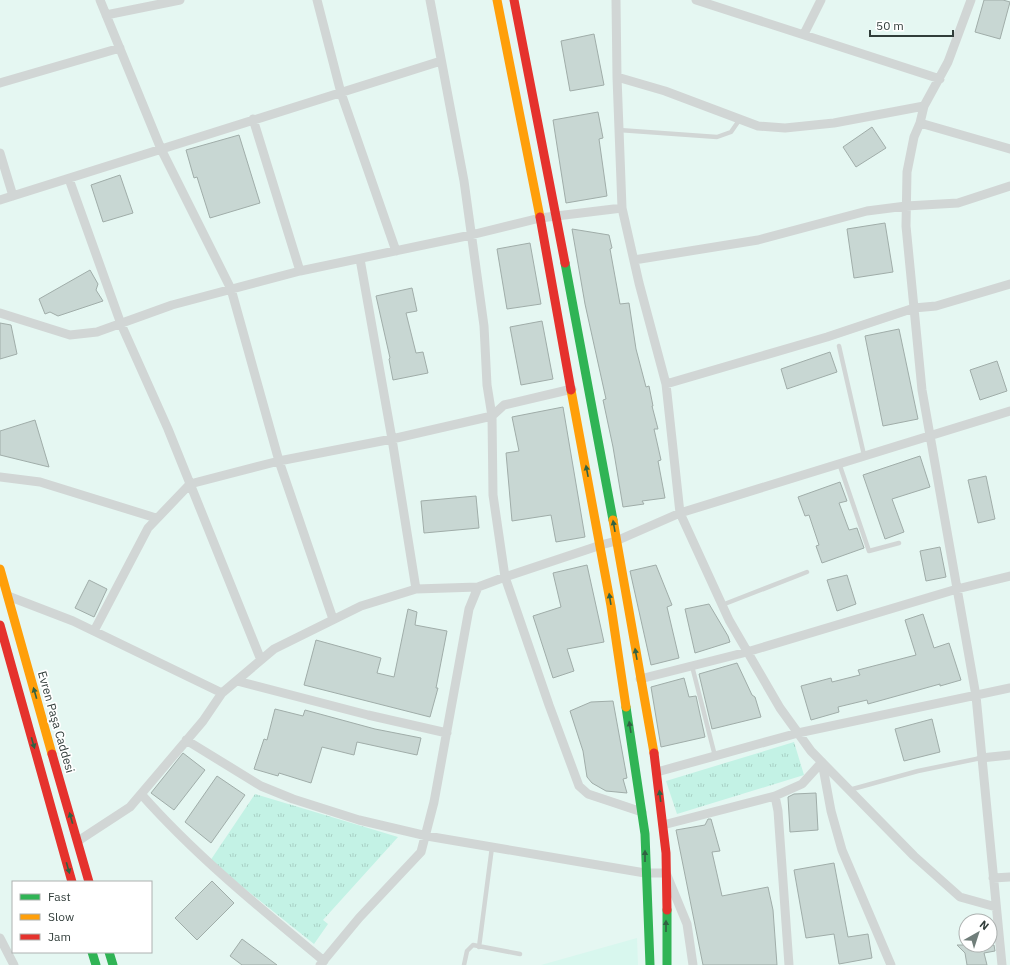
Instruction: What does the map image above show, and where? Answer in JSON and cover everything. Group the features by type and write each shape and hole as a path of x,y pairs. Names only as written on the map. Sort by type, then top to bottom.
{"main road":[{"path":"497,0 540,218 601,545 645,834 645,873 648,904 650,965"},
{"path":"514,0 557,216 657,772 666,853 667,965"},
{"name":"Evren Paşa Caddesi","path":"0,570 89,881"},
{"path":"0,625 72,881"},
{"path":"92,953 96,965"},
{"path":"110,953 113,965"}],"street":[{"path":"100,0 161,149 232,289 279,461 333,619"},
{"path":"106,15 180,0"},
{"path":"316,0 341,93 396,251"},
{"path":"430,0 464,181 484,326 487,385 492,416 493,495 505,577 554,719 579,786 593,796 642,812"},
{"path":"616,0 617,77 622,208 666,384 680,513 722,605 747,652 780,708 798,733 822,762 914,856 960,897 996,907"},
{"path":"696,0 940,79"},
{"path":"804,34 821,0"},
{"path":"971,0 940,79 924,106 920,123 914,137 907,172 906,226 922,390 976,696 1002,965"},
{"path":"0,83 120,48"},
{"path":"0,200 441,61"},
{"path":"617,77 665,91 758,126 785,128 834,123 924,106"},
{"path":"253,119 300,271"},
{"path":"920,123 1010,149"},
{"path":"0,153 13,196"},
{"path":"70,179 121,324 190,484 261,660"},
{"path":"634,260 758,240 867,211 906,206 958,203 1010,186"},
{"path":"0,313 70,335 97,332 172,305 300,271 471,235 540,218 622,208"},
{"path":"360,259 392,439 416,589"},
{"path":"666,384 827,337 914,308 936,306 1010,284"},
{"path":"94,631 148,528 190,484 279,461 392,439 492,416 504,405 572,389"},
{"path":"78,841 130,807 186,740 222,693 274,649 360,606 416,589 478,587 616,541 680,513 1010,411"},
{"path":"0,477 40,482 156,518"},
{"path":"640,679 747,652 957,589 1010,576"},
{"path":"141,794 170,826 246,897 322,963 359,918 421,852 426,836 447,733 469,609 478,587"},
{"path":"8,596 73,621 222,693"},
{"path":"237,681 368,715 447,733"},
{"path":"657,772 798,733 1010,688"},
{"path":"186,740 245,778 277,793 359,820 426,836 645,873 666,873 687,924 692,965"},
{"path":"981,758 1010,755"},
{"path":"663,825 774,796 802,784 822,762"},
{"path":"822,762 831,811 842,850 891,965"},
{"path":"774,796 778,811 789,965"},
{"path":"993,878 1010,876"},
{"path":"1,942 14,965"}],"lane":[{"path":"619,130 717,137 731,132 740,119"},
{"path":"839,346 864,455"},
{"path":"839,463 869,551 899,543"},
{"path":"722,605 807,572"},
{"path":"692,666 715,756"},
{"path":"849,790 918,771 981,758"},
{"path":"479,947 492,847"},
{"path":"464,965 470,948 473,946 520,954"}],"shaded area":[{"path":"637,938 638,965 541,965"}],"green space":[{"path":"794,742 804,775 677,814 666,781"},
{"path":"255,794 398,837 323,920 328,924 314,944 210,861"}],"building":[{"path":"984,0 1003,0 1010,2 1000,39 975,32"},
{"path":"594,34 604,85 570,91 561,41"},
{"path":"598,112 603,138 599,139 607,196 566,203 553,120"},
{"path":"872,127 886,148 856,167 843,147"},
{"path":"239,135 260,203 210,218 197,177 194,178 186,150"},
{"path":"120,175 133,213 103,222 91,185"},
{"path":"885,223 893,272 854,278 847,229"},
{"path":"572,229 609,235 612,248 610,249 620,304 629,303 636,349 646,387 649,386 658,429 654,429 661,460 658,461 665,498 642,501 644,504 623,507 603,400 606,399 585,304"},
{"path":"530,243 541,304 507,309 497,249"},
{"path":"90,270 98,284 96,290 103,301 58,316 50,312 45,314 39,299"},
{"path":"412,288 417,311 406,313 416,353 423,352 428,373 393,380 390,358 376,296"},
{"path":"542,321 553,379 521,385 510,327"},
{"path":"0,323 11,325 17,354 0,359"},
{"path":"899,329 918,419 883,426 865,336"},
{"path":"830,352 837,372 787,389 781,369"},
{"path":"997,361 1007,391 980,400 970,370"},
{"path":"563,407 585,537 556,542 551,515 512,521 506,453 519,451 512,417"},
{"path":"35,420 49,467 0,455 0,431"},
{"path":"920,456 930,487 892,499 904,532 885,539 863,475"},
{"path":"986,476 995,519 978,523 968,480"},
{"path":"840,482 847,501 839,503 849,530 857,528 864,548 822,563 816,546 819,545 809,515 805,516 798,497"},
{"path":"476,496 479,528 424,533 421,501"},
{"path":"940,547 946,577 926,581 920,551"},
{"path":"587,565 604,642 567,649 574,671 553,678 533,616 561,607 553,573"},
{"path":"656,565 672,605 667,607 679,658 651,665 630,571"},
{"path":"847,575 856,604 837,611 827,580"},
{"path":"89,580 107,589 94,617 75,608"},
{"path":"709,604 730,642 695,653 685,609"},
{"path":"408,609 417,612 415,625 447,631 436,688 438,688 430,717 304,685 316,640 381,658 377,673 394,677"},
{"path":"923,614 934,648 949,643 961,680 940,686 940,684 868,704 867,700 838,707 839,712 811,720 801,686 831,678 832,682 860,675 858,670 916,655 905,620"},
{"path":"737,663 752,695 755,697 761,717 712,729 699,674"},
{"path":"684,678 689,697 696,696 705,737 661,747 651,687"},
{"path":"613,701 627,778 623,779 627,793 606,791 592,783 587,777 583,751 570,711 591,702"},
{"path":"275,709 303,716 305,710 375,729 421,738 417,755 357,742 354,755 322,747 311,783 279,773 278,776 254,769 264,739 267,740"},
{"path":"932,719 940,752 904,761 895,729"},
{"path":"183,753 205,770 174,810 151,793"},
{"path":"217,776 245,795 211,843 185,822"},
{"path":"816,793 818,830 790,832 788,797 794,794"},
{"path":"708,819 711,819 720,851 712,852 722,896 768,887 773,910 777,965 703,965 676,830 705,825"},
{"path":"834,863 848,937 868,934 872,958 839,964 834,934 806,938 794,870"},
{"path":"212,881 234,903 197,940 175,918"},
{"path":"242,939 277,965 242,965 230,956"},
{"path":"965,953 984,953 987,965 967,965"}],"traffic: fast":[{"path":"565,263 613,520"},
{"path":"626,707 645,834 650,965"},
{"path":"667,910 667,965"},
{"path":"92,953 96,965"},
{"path":"109,953 113,965"}],"traffic: slow":[{"path":"497,0 540,217"},
{"path":"571,390 611,606 626,707"},
{"path":"613,520 654,753"},
{"path":"0,569 52,754"}],"traffic: jam":[{"path":"514,0 565,263"},
{"path":"540,217 571,390"},
{"path":"0,625 72,881"},
{"path":"654,753 666,853 667,910"},
{"path":"52,754 89,881"}]}
